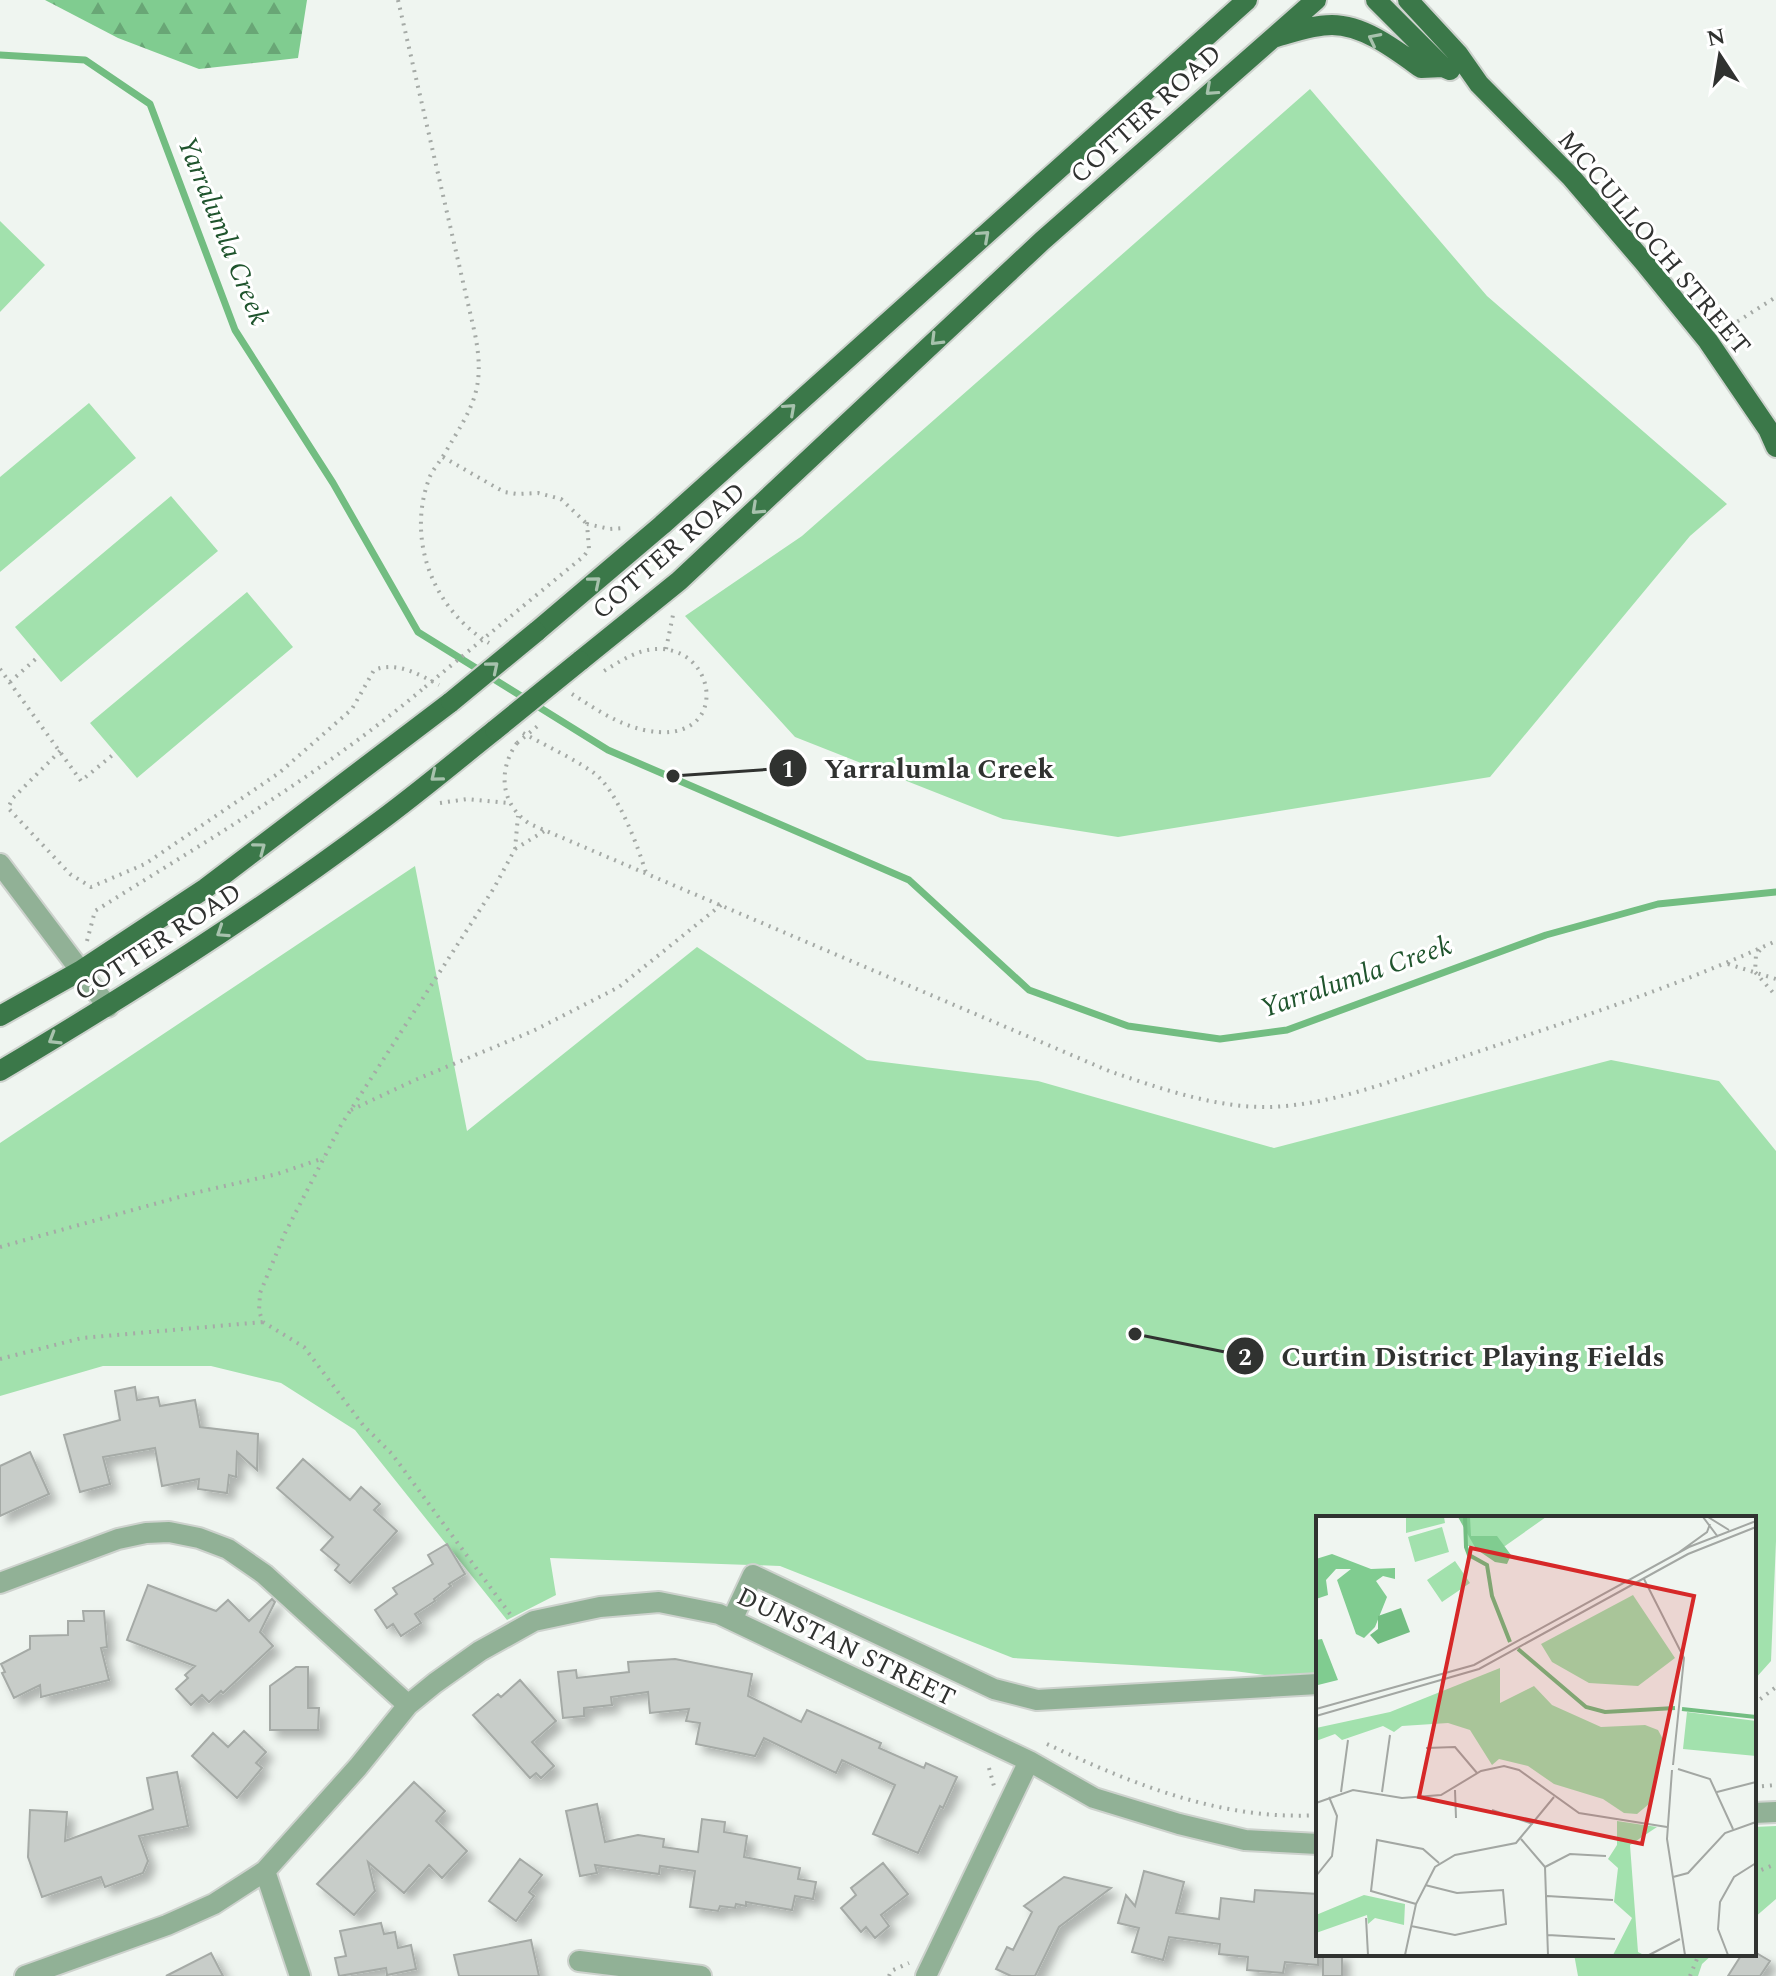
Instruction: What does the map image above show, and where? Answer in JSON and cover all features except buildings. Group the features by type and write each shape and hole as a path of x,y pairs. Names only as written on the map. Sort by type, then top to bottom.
{"main road":[{"name":"COTTER ROAD","path":"0,1016 80,971 206,888 451,702 662,525 1247,0"},
{"name":"COTTER ROAD","path":"0,1071 108,1007 258,909 366,832 679,581 1042,241 1316,0"},
{"name":"MCCULLOCH STREET","path":"1376,0 1443,67 1479,84"},
{"name":"MCCULLOCH STREET","path":"1412,2 1458,54 1479,84 1571,177 1708,341 1768,429 1776,447"},
{"path":"1270,39 1306,28 1333,25 1357,30 1394,49 1421,68 1443,67"}],"street":[{"path":"0,864 108,1007"},
{"path":"0,1583 118,1539 169,1532 199,1538 228,1549 264,1574 408,1705"},
{"path":"732,1620 753,1575 994,1689 1037,1700 1316,1684"},
{"name":"DUNSTAN STREET","path":"25,1976 179,1920 214,1904 265,1871 358,1767 408,1705 480,1651 534,1621 600,1607 659,1602 719,1614 1029,1761 1094,1798 1245,1840 1316,1844"},
{"path":"926,1976 1029,1761"},
{"path":"1756,1813 1776,1812"},
{"path":"265,1871 300,1976"},
{"path":"579,1961 701,1976"}],"path":[{"path":"398,0 479,353 476,394 471,410 430,476 421,517 421,539 433,582 462,623"},
{"path":"1708,341 1776,297"},
{"path":"443,457 504,492 538,493 561,499 587,524 610,529 662,525"},
{"path":"80,971 95,911 275,799 373,730 584,556 589,549 587,524"},
{"path":"594,708 634,727 669,732 697,721 703,714 707,697 704,682 694,664 666,649 631,655 599,674"},
{"path":"10,682 39,656"},
{"path":"0,669 81,781 115,753"},
{"path":"60,751 13,798 8,808 70,874 91,887 145,864 279,773 352,709 368,676"},
{"path":"517,743 505,766 504,780 509,803 518,816 1109,1071 1171,1092 1222,1102 1268,1107 1315,1101 1368,1088 1620,1004 1726,964 1776,941"},
{"path":"596,775 611,794 640,852 646,873"},
{"path":"438,803 467,799 509,803"},
{"path":"263,1322 259,1311 260,1293 285,1233 348,1112 494,888 515,849 518,816"},
{"path":"515,849 546,830"},
{"path":"348,1112 415,1080 533,1031 619,987 721,905"},
{"path":"1768,944 1756,955 1757,975 1776,996"},
{"path":"1726,964 1776,979"},
{"path":"0,1247 190,1194 277,1174 327,1157"},
{"path":"0,1359 82,1338 263,1322 304,1347 363,1425 392,1454 521,1628"},
{"path":"1756,1702 1776,1687"},
{"path":"985,1741 976,1757 991,1769 994,1788 990,1798"},
{"path":"1756,1787 1776,1785"},
{"path":"1756,1872 1776,1864"},
{"path":"889,1976 891,1971 909,1964 916,1950"},
{"path":"1690,1976 1698,1956"}],"green space":[{"path":"45,0 307,0 298,58 199,69 118,38"},
{"path":"1310,89 1487,296 1727,504 1690,536 1490,777 1118,837 1003,819 795,737 685,616 802,536"},
{"path":"0,221 45,265 0,312"},
{"path":"89,403 136,458 0,572 0,477"},
{"path":"171,496 218,551 61,682 15,627"},
{"path":"247,592 293,647 137,778 90,723"},
{"path":"415,866 467,1131 697,947 867,1060 1038,1081 1274,1148 1611,1060 1719,1081 1776,1151 1776,1541 1771,1661 1756,1678 1756,1516 1316,1516 1316,1682 1234,1671 1013,1658 780,1566 550,1558 556,1595 507,1620 355,1430 281,1383 211,1366 103,1366 0,1396 0,1143"},
{"path":"1776,1826 1776,1899 1756,1916 1756,1827"},
{"path":"1574,1956 1711,1956 1702,1964 1698,1976 1578,1976"}],"waterway":[{"name":"Yarralumla Creek","path":"0,55 85,60 150,104 235,330 333,483 418,632 608,750 909,880 1029,990 1128,1026 1220,1039 1287,1030 1546,935 1658,904 1776,892"}],"place":[{"name":"Yarralumla Creek","path":"673,776"},
{"name":"Curtin District Playing Fields","path":"1135,1334"}]}
